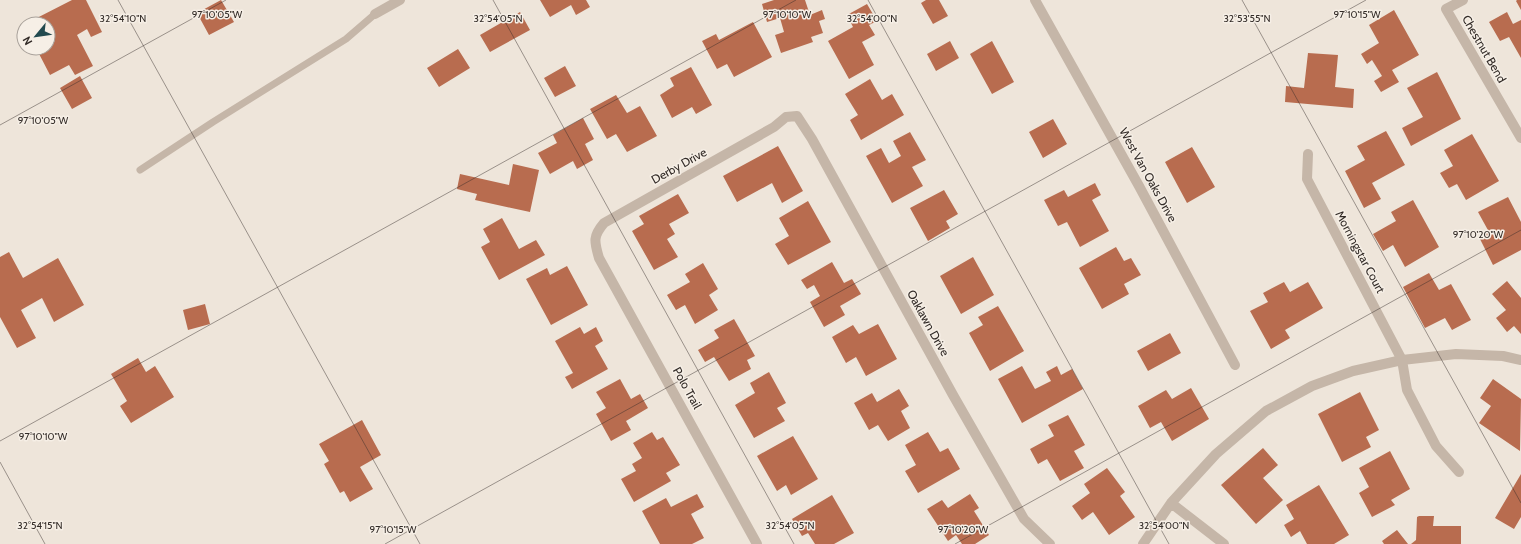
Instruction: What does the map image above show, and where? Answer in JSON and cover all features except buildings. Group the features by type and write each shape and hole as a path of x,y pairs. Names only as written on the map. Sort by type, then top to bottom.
{"street":[{"path":"375,14 400,0"},
{"name":"West Van Oaks Drive","path":"1035,0 1139,186 1235,365"},
{"name":"Chestnut Bend","path":"1463,0 1446,9 1521,138"},
{"name":"Oaklawn Drive","path":"786,117 797,116 812,139 953,395 1024,519 1050,544"},
{"name":"Derby Drive","path":"595,244 596,232 604,223 774,127 786,117"},
{"name":"Morningstar Court","path":"1308,154 1306,179 1402,360 1407,390 1436,446 1459,472"},
{"name":"Polo Trail","path":"595,244 599,258 757,544"},
{"path":"1143,544 1171,503 1216,454 1266,411 1319,384 1353,371 1402,360 1456,354 1503,356 1521,360"},
{"path":"1171,503 1224,544"}],"lane":[{"path":"140,170 213,122 346,39 375,14"}]}
